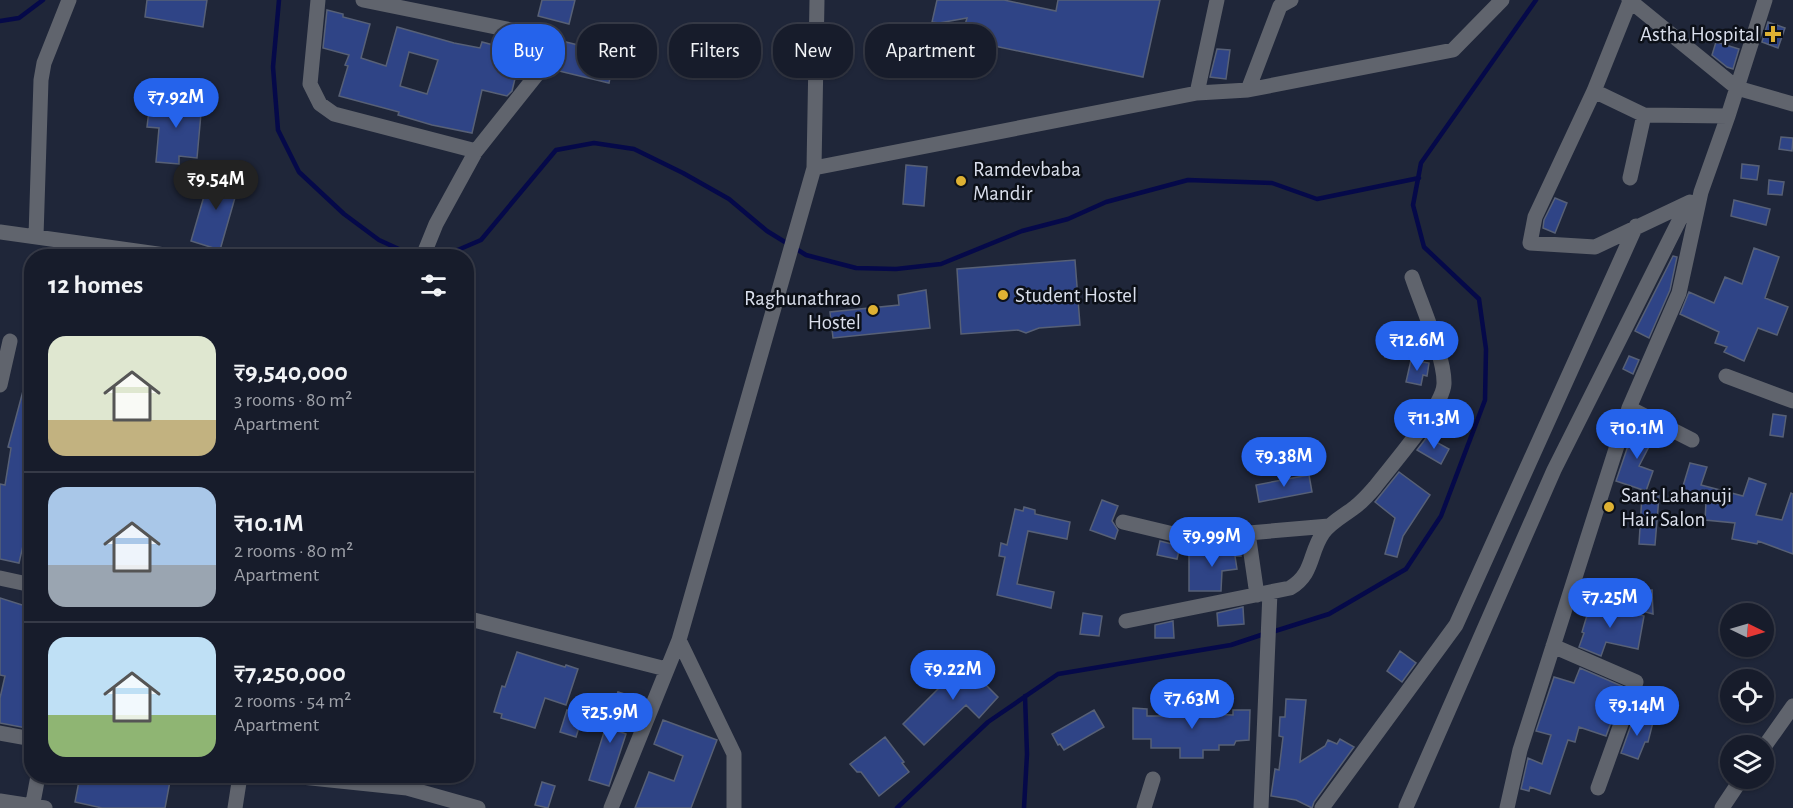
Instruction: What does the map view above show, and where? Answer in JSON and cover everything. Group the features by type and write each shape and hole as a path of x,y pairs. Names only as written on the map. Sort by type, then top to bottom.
{"street":[{"path":"36,236 44,63 69,0"},
{"path":"318,0 310,84 320,104 334,114 476,151"},
{"path":"363,0 536,35 542,45 544,54 542,68 476,151 436,224 426,249"},
{"path":"611,808 679,640 814,168 817,0"},
{"path":"1197,93 1217,0"},
{"path":"814,168 1197,93 1248,90 1453,50 1503,0"},
{"path":"1701,192 1688,203 1594,247 1530,243 1535,217 1594,91 1629,0 1737,88 1793,104"},
{"path":"1507,808 1520,750 1629,408 1679,293 1701,192 1765,0"},
{"path":"1248,90 1284,2"},
{"path":"1594,91 1644,115 1728,116"},
{"path":"1630,178 1644,115"},
{"path":"1406,807 1554,470 1688,203"},
{"path":"1322,808 1456,625 1636,226"},
{"path":"0,232 124,249"},
{"path":"1126,621 1290,588 1301,581 1308,570 1322,534 1360,503 1375,487 1437,405 1444,386 1442,367 1412,278"},
{"path":"0,385 10,341"},
{"path":"1726,376 1793,401"},
{"path":"1629,408 1692,440"},
{"path":"1123,522 1190,538 1329,526"},
{"path":"1248,533 1263,593 1270,608 1261,808"},
{"path":"0,578 24,583"},
{"path":"474,620 666,669"},
{"path":"679,640 734,754 734,808"},
{"path":"1553,646 1636,682 1598,788"},
{"path":"1772,735 1793,706"},
{"path":"0,733 24,737"},
{"path":"1144,808 1153,779"},
{"path":"0,801 36,807 38,783"},
{"path":"235,808 239,783"},
{"path":"412,783 478,808"},
{"path":"1722,808 1735,789"}],"building":[{"path":"147,0 207,0 203,27 145,17"},
{"path":"542,0 575,0 569,24 538,16"},
{"path":"937,0 1004,0 1056,11 1058,0 1160,0 1143,77 996,46 996,24 965,24 967,18 932,22"},
{"path":"327,10 370,24 361,58 386,66 397,27 480,48 482,42 492,45 492,78 515,78 512,91 507,96 482,90 472,133 432,125 398,115 399,112 339,96 349,55 323,48","holes":["409,52 438,60 427,94 400,86"]},
{"path":"1768,22 1785,28 1778,48 1762,42"},
{"path":"566,42 577,45 577,75 565,72"},
{"path":"1716,42 1739,49 1733,69 1712,55"},
{"path":"1217,49 1230,50 1226,79 1210,77"},
{"path":"588,78 610,78 609,83"},
{"path":"156,98 202,102 197,158 179,156 179,164 156,162 159,128 147,127 149,110 155,111"},
{"path":"1781,137 1793,138 1792,151 1779,149"},
{"path":"1742,164 1759,166 1757,180 1741,178"},
{"path":"906,165 927,167 924,206 903,204"},
{"path":"211,172 240,180 220,249 191,241"},
{"path":"1769,180 1784,182 1782,195 1768,194"},
{"path":"1555,198 1567,203 1555,233 1543,228 1544,220"},
{"path":"1734,200 1770,209 1766,225 1731,216"},
{"path":"1754,248 1779,257 1765,298 1788,307 1777,335 1758,328 1744,361 1724,352 1727,347 1715,343 1719,332 1680,314 1689,292 1714,303 1725,277 1742,284"},
{"path":"1673,256 1677,257 1670,290 1649,338 1635,331"},
{"path":"1075,260 1080,325 1039,328 1026,333 1018,330 961,334 957,269"},
{"path":"926,290 930,328 833,338 830,312 899,305 898,295"},
{"path":"1386,344 1400,345 1399,358 1385,357"},
{"path":"1629,356 1639,360 1633,374 1623,369"},
{"path":"1411,360 1429,363 1427,376 1423,375 1421,385 1406,382"},
{"path":"24,387 24,541 19,563 0,559 0,484 5,485 11,448 8,447"},
{"path":"1773,414 1786,416 1783,437 1770,435"},
{"path":"1638,424 1656,433 1639,466 1653,471 1646,491 1616,481"},
{"path":"1427,437 1449,449 1441,464 1417,450"},
{"path":"1690,463 1707,467 1701,485 1743,496 1749,478 1766,484 1756,515 1782,520 1791,493 1793,494 1793,554 1758,541 1757,544 1732,539 1735,523 1705,520 1706,502 1680,496"},
{"path":"1399,472 1430,495 1403,536 1397,557 1385,554 1395,518 1375,502"},
{"path":"1309,475 1312,492 1259,502 1256,485"},
{"path":"1642,495 1659,496 1655,545 1639,544"},
{"path":"1102,500 1118,506 1112,521 1118,530 1115,539 1090,530"},
{"path":"1024,507 1035,510 1035,514 1070,522 1067,539 1028,531 1017,584 1054,592 1051,608 997,595 1005,557 999,556 1001,543 1007,545 1015,509 1023,511"},
{"path":"1160,541 1180,546 1177,559 1157,555"},
{"path":"1240,543 1241,556 1235,556 1237,569 1222,571 1221,591 1189,591 1189,555 1223,554 1222,545"},
{"path":"1652,590 1653,614 1638,610 1637,591"},
{"path":"0,598 24,606 24,728 0,723 0,698 5,676 0,675"},
{"path":"1591,602 1644,616 1638,649 1606,642 1601,656 1579,647"},
{"path":"1243,607 1244,624 1218,626 1217,613"},
{"path":"1083,613 1102,616 1099,636 1080,634"},
{"path":"1173,621 1174,638 1155,638 1155,625"},
{"path":"1400,651 1416,663 1402,682 1387,671"},
{"path":"517,652 578,669 566,705 545,698 535,728 501,718 502,714 494,712 502,686 505,687"},
{"path":"971,656 992,677 985,684 998,697 979,718 966,705 924,745 903,724"},
{"path":"1580,668 1624,687 1606,736 1579,727 1575,742 1568,740 1550,794 1530,787 1529,791 1521,789 1528,758 1542,764 1551,735 1536,731 1554,677 1574,683"},
{"path":"618,692 628,695 618,731 626,734 609,786 589,780 608,714 610,714"},
{"path":"1286,699 1306,700 1300,762 1325,746 1328,740 1337,744 1340,739 1354,747 1312,808 1296,800 1271,796 1275,769 1279,770 1283,737 1279,736 1280,717 1285,717"},
{"path":"1178,705 1203,705 1203,714 1233,715 1233,710 1250,710 1249,740 1236,741 1234,745 1219,745 1219,750 1203,750 1203,758 1180,758 1180,748 1151,748 1151,739 1133,739 1133,708 1147,709 1147,716 1178,716"},
{"path":"567,710 583,715 576,737 560,732"},
{"path":"1094,710 1104,727 1064,750 1060,744 1058,745 1052,734"},
{"path":"1634,717 1653,722 1648,742 1645,742 1638,759 1621,753"},
{"path":"663,720 717,740 691,808 635,808 649,772 674,781 683,756 654,744"},
{"path":"885,737 909,772 879,796 861,772 857,772 850,764"},
{"path":"542,782 555,786 548,808 535,805"},
{"path":"79,783 170,783 165,808 102,808 75,802"}],"waterway":[{"path":"0,21 19,18 43,0"},
{"path":"279,0 273,67 278,130 299,172 344,214 379,240 399,249"},
{"path":"1272,632 1329,614 1406,569 1441,516 1485,400 1486,349 1479,299 1424,247 1413,205 1421,163 1536,0"},
{"path":"460,249 481,240 556,150 594,143 634,149 729,199 767,231 806,255 856,268 896,269 941,264 1022,231 1068,219 1106,202 1188,180 1272,183 1317,199 1419,178"},
{"path":"897,808 988,722 1058,674 1231,645 1264,634"},
{"path":"1024,808 1027,754 1025,696"}],"place":[{"name":"Astha Hospital","path":"1773,34"},
{"name":"Ramdevbaba Mandir","path":"961,181"},
{"name":"Student Hostel","path":"1003,295"},
{"name":"Raghunathrao Hostel","path":"873,310"},
{"name":"Sant Lahanuji Hair Salon","path":"1609,507"}]}
